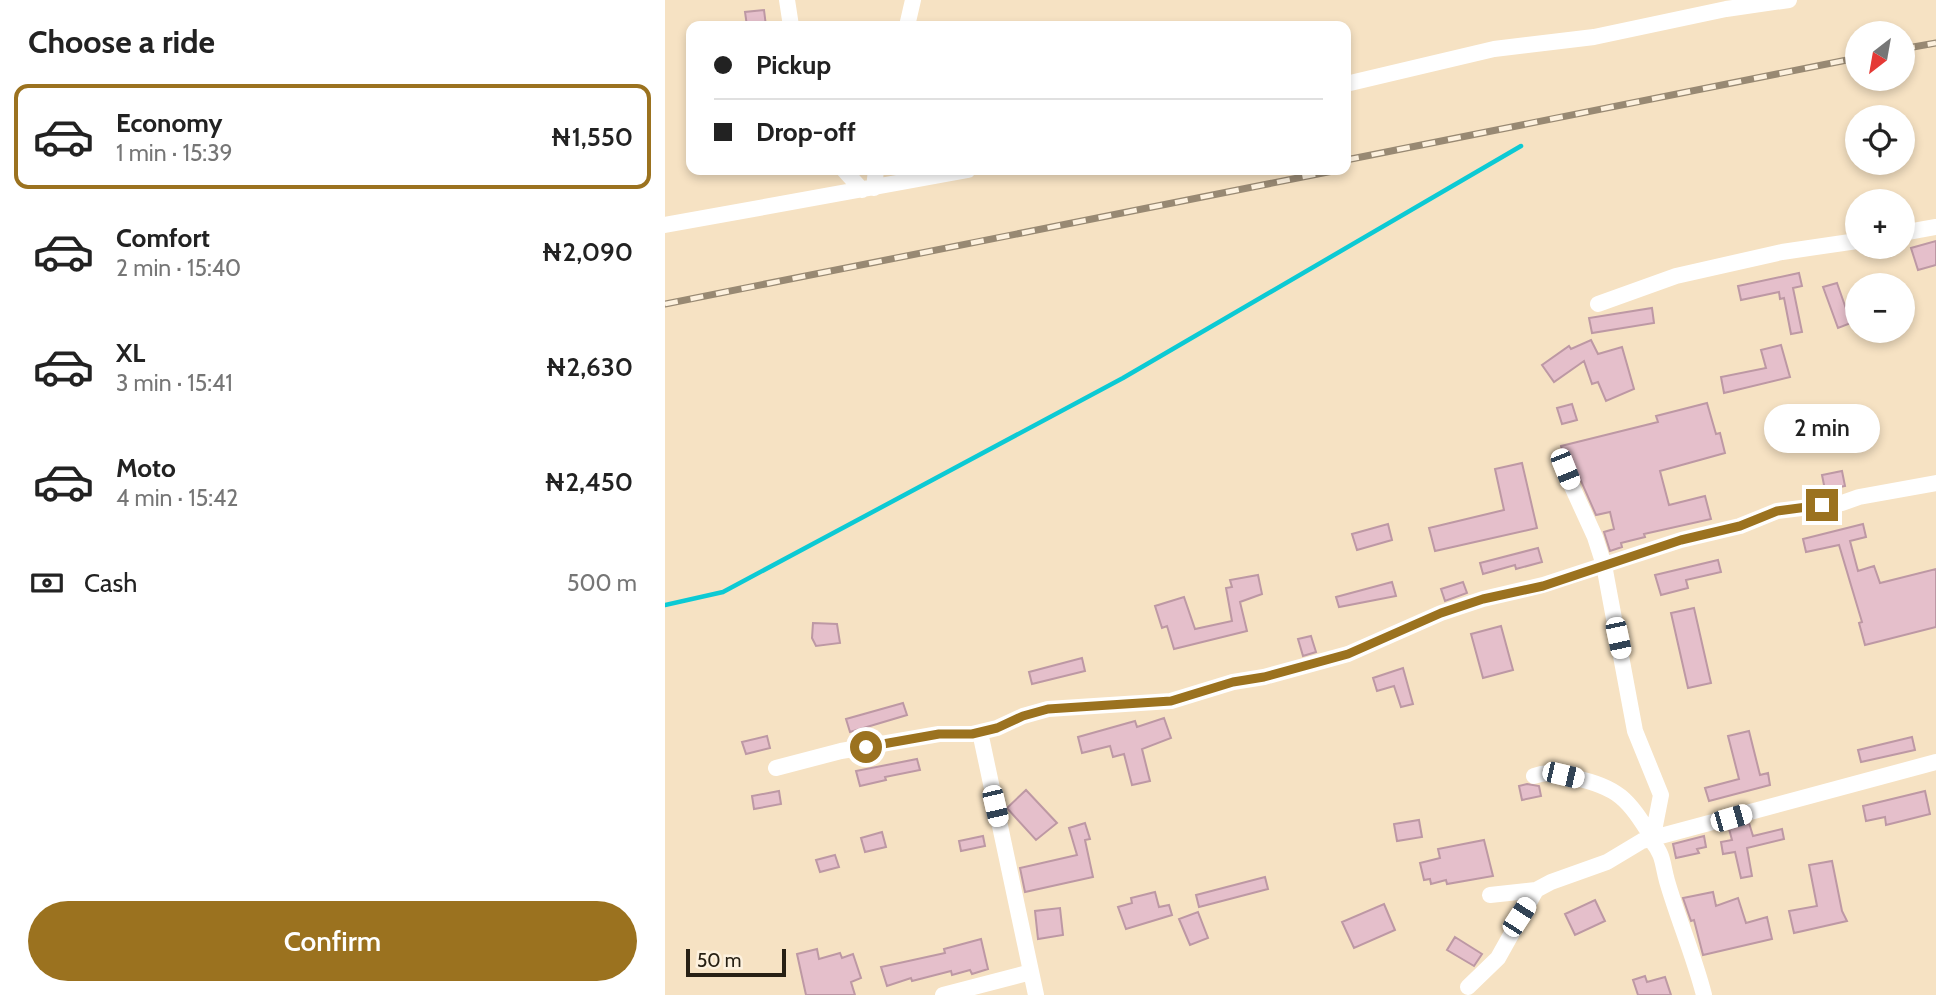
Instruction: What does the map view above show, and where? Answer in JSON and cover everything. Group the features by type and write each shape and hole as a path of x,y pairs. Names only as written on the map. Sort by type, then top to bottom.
{"street":[{"path":"787,0 790,21"},
{"path":"908,21 913,0"},
{"path":"1351,83 1494,49 1594,37 1722,4 1789,0"},
{"path":"850,175 868,189"},
{"path":"868,189 874,175"},
{"path":"665,225 942,175"},
{"path":"1915,231 1936,228"},
{"path":"1598,304 1676,276 1782,252 1845,243"},
{"path":"1565,469 1595,537 1604,565 1636,731 1661,795 1652,840"},
{"path":"776,768 841,751 939,734 980,732 1048,709 1171,701 1233,682 1264,677 1348,654 1441,613 1483,599 1543,586 1681,540 1740,526 1789,508 1842,503 1859,497 1936,483"},
{"path":"980,732 1036,995"},
{"path":"1490,895 1536,890 1551,881 1607,862 1642,841 1936,762"},
{"path":"1534,776 1548,771 1613,789 1635,811 1663,855 1666,879 1694,957 1704,995"},
{"path":"1468,987 1498,958 1536,890"},
{"path":"943,995 1031,972"}],"building":[{"path":"764,10 765,21 746,21 745,12"},
{"path":"1936,241 1936,265 1918,270 1915,247"},
{"path":"1799,273 1802,286 1793,288 1802,332 1791,334 1784,298 1780,299 1779,292 1741,300 1738,286"},
{"path":"1837,283 1845,306 1845,325 1838,328 1823,287"},
{"path":"1652,308 1654,323 1592,333 1589,318"},
{"path":"1591,340 1598,354 1622,347 1634,389 1606,401 1598,382 1592,384 1584,361 1554,382 1542,365 1569,346 1571,349"},
{"path":"1781,345 1790,377 1724,393 1721,377 1766,368 1761,350"},
{"path":"1707,403 1725,453 1660,471 1669,505 1705,496 1711,519 1644,534 1645,537 1621,543 1622,547 1610,551 1604,532 1614,529 1610,512 1596,515 1574,465 1564,459 1561,446 1658,422 1656,416"},
{"path":"1572,404 1577,420 1562,424 1557,408"},
{"path":"1522,463 1537,528 1435,551 1429,528 1504,510 1495,469"},
{"path":"1842,471 1845,486 1825,490 1822,475"},
{"path":"1388,524 1392,540 1357,550 1352,534"},
{"path":"1863,524 1866,537 1850,541 1858,571 1874,566 1880,583 1936,569 1936,627 1865,645 1859,623 1862,622 1839,545 1806,552 1803,539"},
{"path":"1538,548 1542,562 1516,569 1515,565 1483,574 1480,563"},
{"path":"1718,560 1721,572 1686,580 1688,588 1661,595 1655,575"},
{"path":"1258,575 1262,594 1240,602 1247,631 1174,649 1167,626 1162,628 1155,606 1184,597 1195,629 1232,621 1226,588 1232,587 1230,580"},
{"path":"1392,582 1396,596 1339,607 1336,597"},
{"path":"1463,582 1467,593 1445,601 1441,589"},
{"path":"1694,608 1711,683 1688,688 1671,613"},
{"path":"813,623 837,624 840,643 816,646 812,638"},
{"path":"1501,626 1513,670 1483,678 1471,634"},
{"path":"1311,636 1316,652 1303,656 1298,639"},
{"path":"1082,658 1085,671 1032,684 1029,672"},
{"path":"1403,668 1413,704 1401,707 1394,686 1377,691 1373,678"},
{"path":"903,703 907,715 850,732 846,719"},
{"path":"1164,718 1171,738 1142,749 1150,781 1132,785 1124,754 1113,757 1110,746 1082,753 1078,737 1135,721 1137,727"},
{"path":"1749,731 1760,775 1768,773 1770,785 1709,801 1705,788 1739,779 1728,736"},
{"path":"767,736 770,748 746,754 742,742"},
{"path":"1912,737 1915,750 1861,762 1858,750"},
{"path":"917,759 920,770 885,777 886,780 860,786 856,771"},
{"path":"1519,786 1539,786 1541,796 1522,800"},
{"path":"1026,790 1057,823 1036,840 1007,808"},
{"path":"779,791 781,804 754,809 752,796"},
{"path":"1925,791 1930,814 1886,825 1885,817 1866,821 1863,806"},
{"path":"1419,820 1422,837 1397,841 1394,824"},
{"path":"1085,823 1090,839 1085,840 1093,877 1025,892 1020,868 1077,855 1069,828"},
{"path":"1749,823 1753,836 1782,829 1784,839 1747,848 1752,876 1741,878 1735,852 1723,854 1721,842 1732,840 1729,829"},
{"path":"882,832 886,847 865,852 861,838"},
{"path":"983,836 985,846 961,851 959,841"},
{"path":"1704,836 1706,847 1697,849 1699,853 1676,858 1673,844"},
{"path":"1484,840 1493,876 1447,884 1446,880 1431,884 1430,879 1424,880 1420,863 1440,858 1438,849"},
{"path":"835,855 839,867 820,872 816,860"},
{"path":"1832,861 1842,911 1847,921 1794,933 1789,911 1817,906 1809,865"},
{"path":"1265,877 1268,889 1199,907 1196,895"},
{"path":"1155,892 1159,907 1169,905 1172,915 1126,929 1118,907 1132,903 1131,898"},
{"path":"1713,892 1716,906 1738,898 1746,923 1767,917 1772,939 1703,955 1694,920 1691,921 1683,898"},
{"path":"1595,900 1605,921 1575,935 1565,914"},
{"path":"1384,904 1395,930 1354,948 1342,922"},
{"path":"1060,908 1063,935 1038,939 1035,911"},
{"path":"1198,912 1208,938 1190,945 1179,919"},
{"path":"1455,937 1482,954 1474,966 1447,950"},
{"path":"981,939 988,969 972,974 970,970 952,975 951,971 912,981 911,978 887,986 881,967 945,953 944,949"},
{"path":"817,949 819,959 840,953 842,958 853,954 861,978 851,982 855,995 806,995 797,954"},
{"path":"1645,976 1647,982 1665,977 1671,995 1638,995 1633,980"}],"waterway":[{"path":"665,605 723,592 1123,378 1521,146"}],"railway":[{"path":"1915,47 1936,43"},
{"path":"1351,159 1845,60"},
{"path":"665,304 1313,175"}],"route":[{"path":"866,747 939,734 972,734 997,728 1009,721 1048,709 1171,701 1233,682 1264,677 1348,654 1441,613 1483,599 1499,598 1543,586 1681,540 1740,526 1777,511 1822,505"}]}
